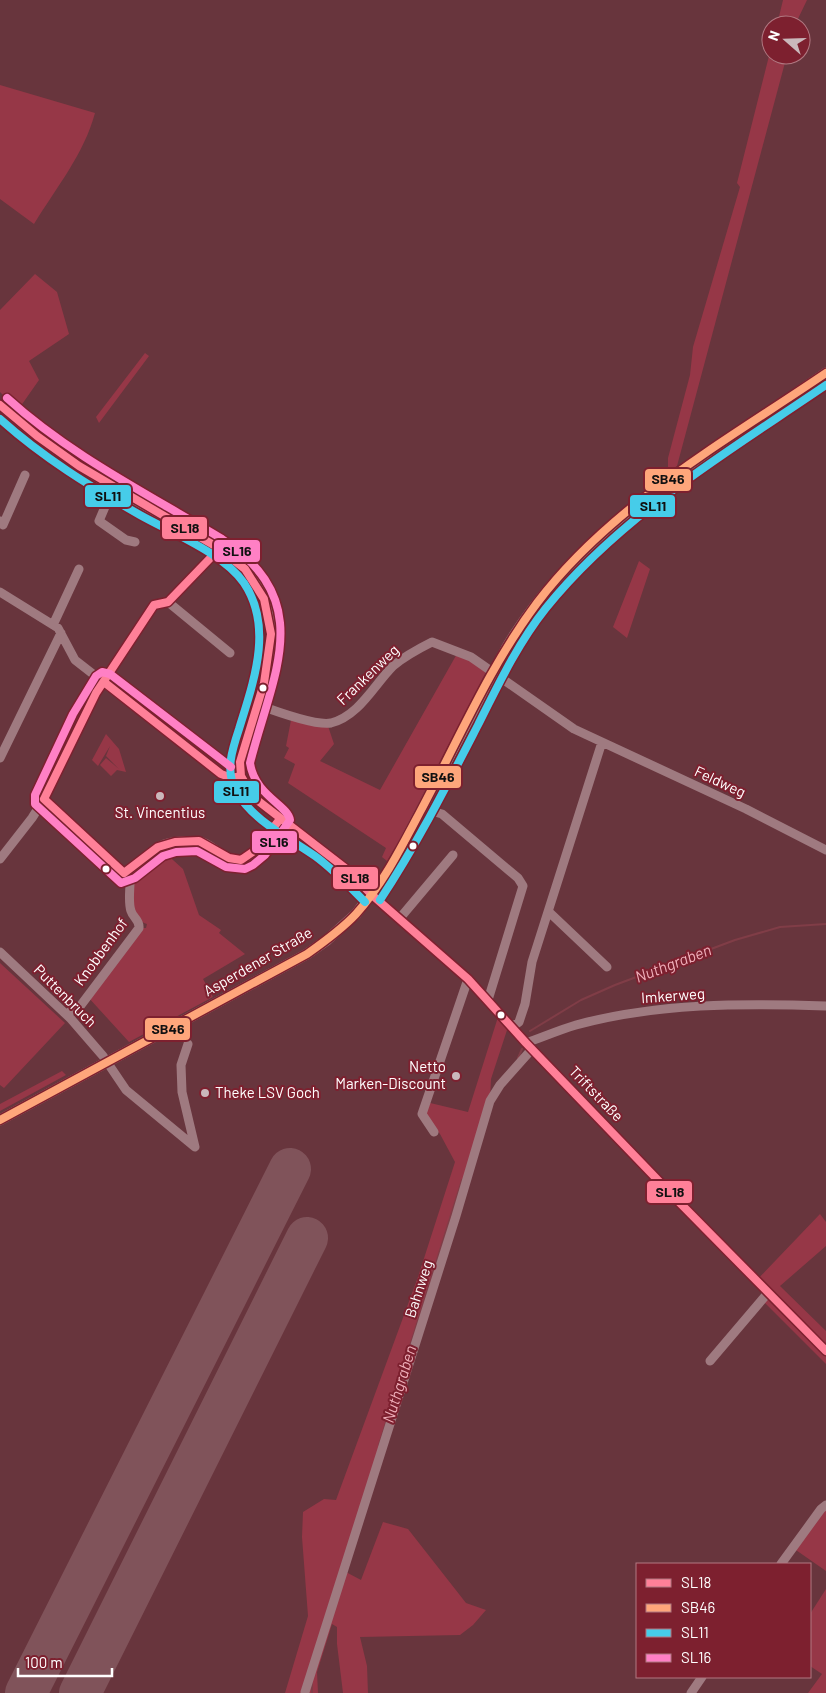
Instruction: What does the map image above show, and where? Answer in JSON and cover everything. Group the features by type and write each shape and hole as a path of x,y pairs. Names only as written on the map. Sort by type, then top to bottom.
{"main road":[{"name":"Asperdener Straße","path":"0,1120 307,954 341,928 372,895 406,842 493,673 516,632 543,594 598,536 678,473 826,373"}],"street":[{"path":"0,405 26,428 113,488 235,559 252,577 268,610 270,646 243,748 240,762 241,776 232,778 221,774 75,660 61,633 53,625 0,592"},
{"path":"2,523 25,475"},
{"path":"113,488 98,521 126,540 136,542"},
{"path":"0,859 32,818 44,799 82,718 154,605 168,602 219,549"},
{"path":"53,625 79,569"},
{"path":"168,602 230,653"},
{"path":"0,758 61,633"},
{"name":"Frankenweg","path":"256,704 312,721 329,723 349,715 394,666 412,652 432,642 471,657 493,673"},
{"name":"Feldweg","path":"493,673 552,716 602,742 746,809 826,850"},
{"path":"512,1028 519,1022 525,1004 532,962 602,742"},
{"name":"Triftstraße","path":"241,776 253,797 345,868 372,895 468,979 529,1046 767,1294 826,1351"},
{"path":"44,799 124,873 129,871 157,847 174,842 199,841 230,858 238,860 247,857 261,844 280,819"},
{"path":"436,812 442,814 518,878 523,886 488,1000"},
{"path":"400,918 453,855"},
{"name":"Knobbenhof","path":"66,1014 81,1004 140,928 140,923 130,909 131,882 129,871"},
{"path":"549,912 607,967"},
{"name":"Puttenbruch","path":"0,952 66,1014 107,1062 126,1090 195,1147 182,1092 181,1065 188,1044"},
{"path":"434,1132 422,1114 468,979"},
{"name":"Imkerweg","path":"529,1046 577,1025 632,1013 766,1004 826,1006"},
{"name":"Bahnweg","path":"305,1692 447,1247 490,1101 529,1046"},
{"path":"710,1361 767,1294"},
{"path":"782,1563 821,1509 826,1506"},
{"path":"691,1693 701,1678"}],"shaded area":[{"path":"783,0 807,0 800,15 779,15"},
{"path":"767,65 784,65 677,466 668,472 668,458 690,375 693,347 740,187 737,183"},
{"path":"0,85 95,113 77,157 34,224 0,199"},
{"path":"35,274 57,292 69,334 29,361 39,380 18,410 0,392 0,310"},
{"path":"145,353 149,356 99,423 96,417"},
{"path":"639,561 650,569 627,638 613,627"},
{"path":"458,652 488,668 387,861 382,857 386,848 288,783 295,764 284,758 289,748 286,746 292,715 327,723 334,744 320,761 380,790"},
{"path":"106,734 119,749 126,772 117,770 111,776 100,765 106,758 119,769 106,756 110,746 98,766 92,760"},
{"path":"163,851 183,869 199,915 221,930 219,933 245,954 203,979 213,997 129,1042 88,997 143,928 146,928 147,924 141,921 134,910 132,895 133,874 155,853"},
{"path":"0,963 65,1023 4,1088 0,1085"},
{"path":"498,1017 508,1027 491,1079 490,1101 344,1571 361,1580 383,1522 408,1529 466,1603 486,1610 473,1625 460,1635 360,1637 367,1666 368,1693 343,1693 337,1644 337,1627 332,1624 317,1672 318,1693 285,1693 308,1616 302,1537 303,1512 324,1499 336,1500 418,1277 455,1162 440,1134 422,1114 426,1102 468,1112"},
{"path":"62,1071 66,1075 0,1111 0,1104"},
{"path":"820,1214 826,1222 826,1246 780,1286 826,1331 826,1364 762,1300 767,1294 755,1282"},
{"path":"826,1505 826,1571 793,1548"},
{"path":"826,1589 826,1693 808,1693 822,1674 811,1667 811,1612"}],"waterway":[{"name":"Nuthgraben","path":"530,1031 581,1000 615,985 735,940 780,927 826,924"},
{"name":"Nuthgraben","path":"518,1058 522,1049"},
{"name":"Nuthgraben","path":"379,1445 462,1180"},
{"name":"Nuthgraben","path":"312,1683 312,1693"}],"runway":[{"path":"26,1693 290,1169"},
{"path":"80,1693 307,1238"}],"transit line":[{"name":"SB46","path":"0,1120 307,954 345,925 366,902 391,865 434,786 474,706 504,653 537,603 567,568 599,535 672,477 826,373"},
{"name":"SL11","path":"380,900 431,814 526,635 546,608 576,574 642,514 714,460 826,385"},
{"name":"SL16","path":"7,398 57,438 84,456 222,539 252,563 270,588 279,614 280,642 276,670 250,763 258,784 264,792 284,809 290,820 265,855 253,865 245,869 226,867 197,851 176,852 163,856 135,878 121,883 35,804 35,795 73,714 96,676 102,672 110,674 231,767"},
{"name":"SL18","path":"0,405 37,436 79,466 217,547 245,569 264,599 271,634 264,683 240,762 241,776 253,797 345,868 372,895 468,979 526,1043 677,1200 826,1351"},
{"name":"SL11","path":"0,419 50,459 85,482 140,515 210,553 235,572 244,583 253,600 258,618 259,637 255,674 232,753 230,768 236,791 243,802 261,820 322,861 365,902"},
{"name":"SL18","path":"44,799 96,693 154,605 168,602 219,549"},
{"name":"SL18","path":"104,682 221,774 232,778 241,776"},
{"name":"SL18","path":"44,799 124,873 158,847 175,842 199,841 229,858 241,860 257,849 280,819"}],"place":[{"name":"St. Vincentius","path":"160,796"},
{"name":"Netto Marken-Discount","path":"456,1076"},
{"name":"Theke LSV Goch","path":"205,1093"}]}
